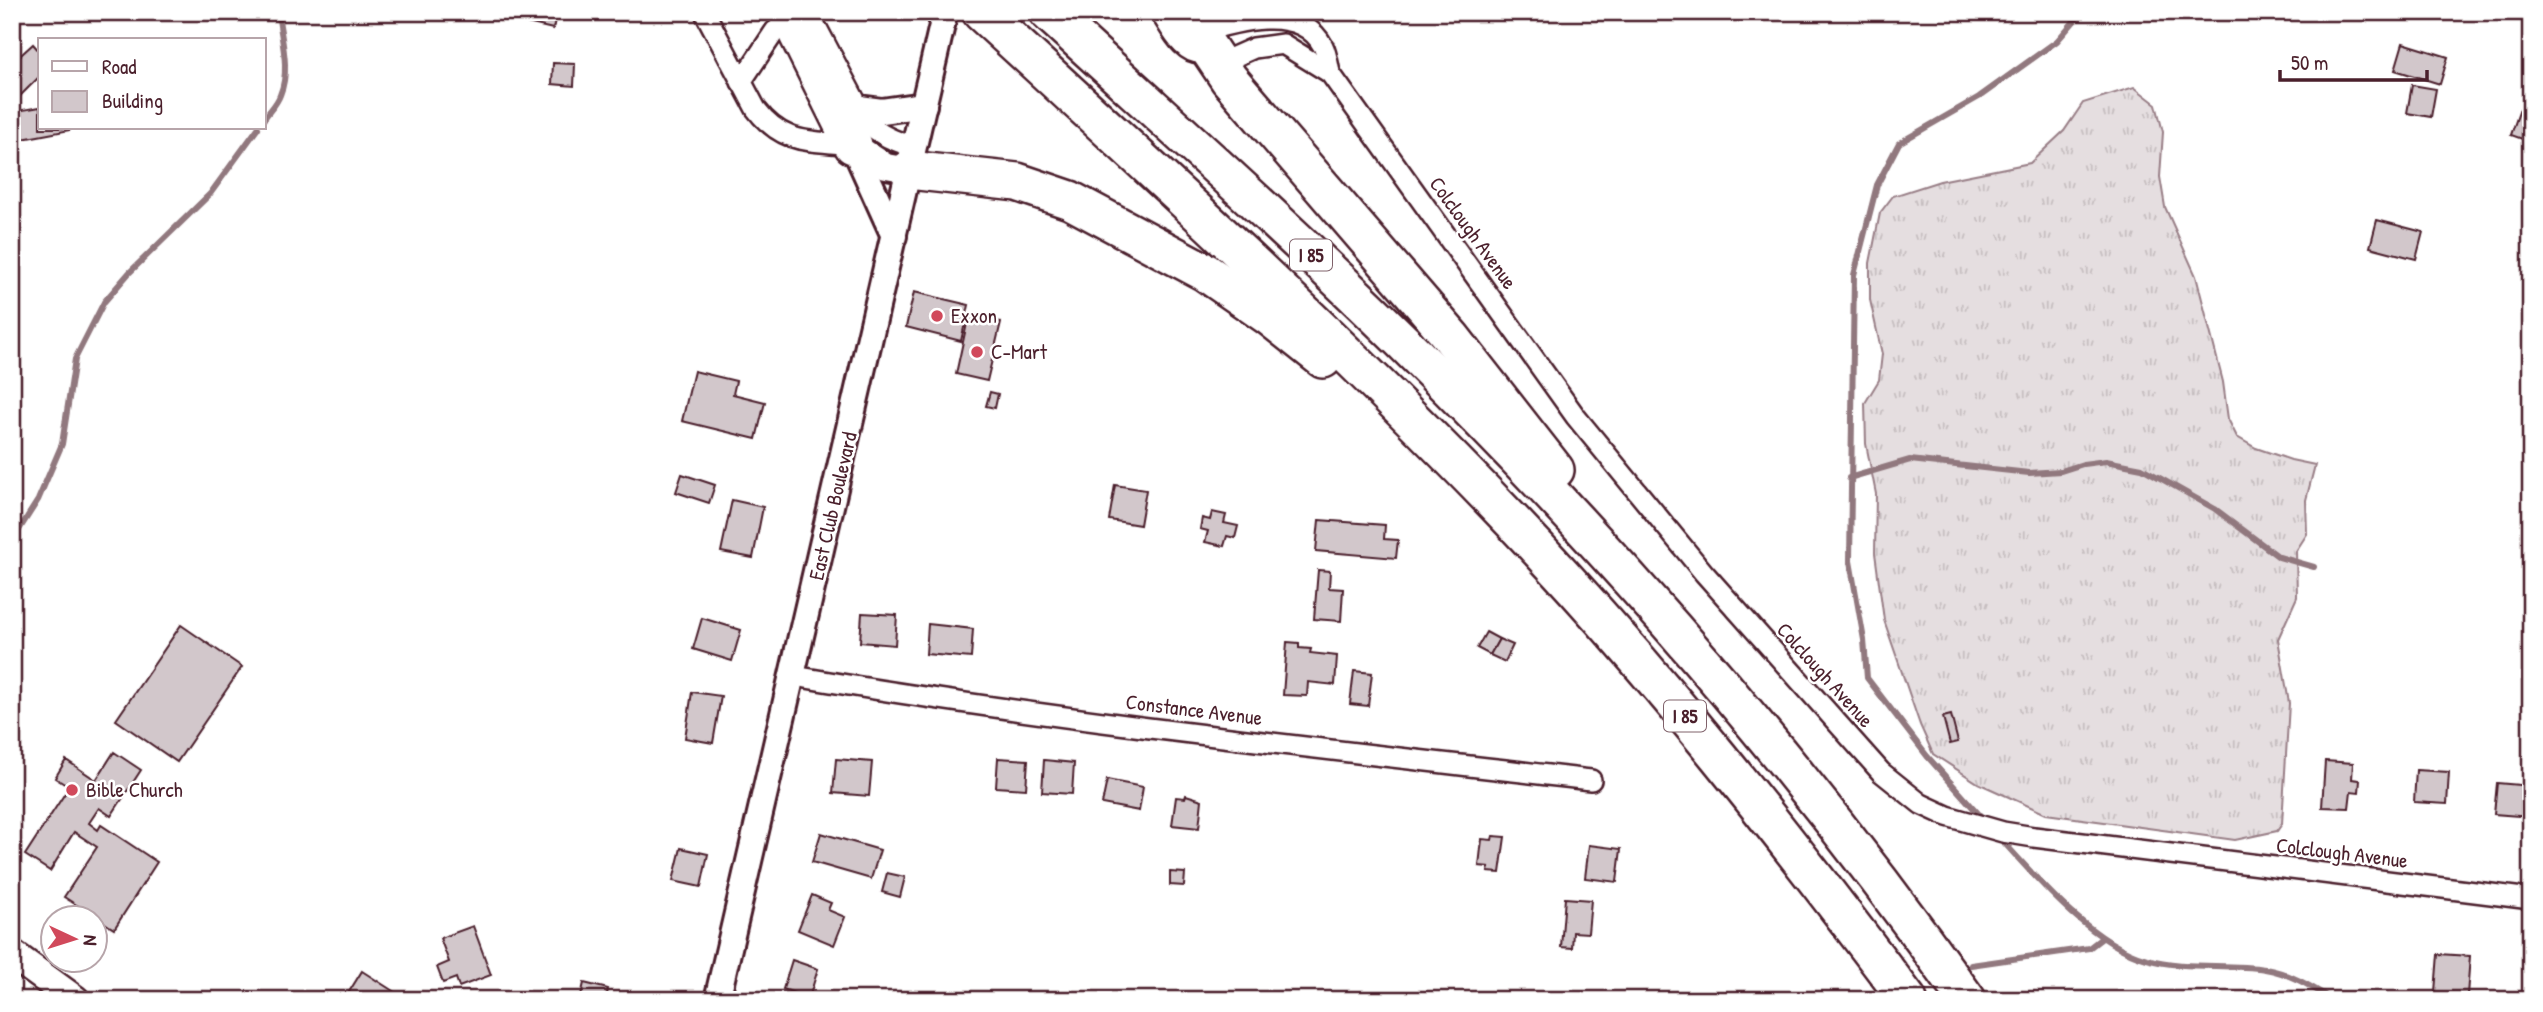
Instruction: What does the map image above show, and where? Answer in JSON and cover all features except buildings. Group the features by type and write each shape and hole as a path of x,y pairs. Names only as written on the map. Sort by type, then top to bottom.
{"highway":[{"name":"I 85","path":"981,12 1316,323 1515,524 1666,693 1749,793 1908,1000"},
{"name":"I 85","path":"1048,12 1348,289 1478,418 1564,509 1642,594 1806,786 1870,868 1966,1000"},
{"path":"790,16 853,145"},
{"path":"1202,40 1451,337 1555,467 1564,509"},
{"path":"912,159 1017,182 1070,200 1171,253 1235,292 1442,449"}],"main road":[{"path":"12,954 75,1000"}],"street":[{"name":"East Club Boulevard","path":"717,1000 794,676 945,12"},
{"path":"1160,12 1182,44 1192,52 1201,54 1202,40"},
{"path":"706,15 756,109 776,131 792,138 853,145 886,166 912,159"},
{"path":"741,82 775,31 790,16 818,30 866,121 912,159"},
{"name":"Colclough Avenue","path":"1202,40 1243,21 1283,20 1302,27 1320,42 1330,73 1576,416 1704,573 1881,772 1921,804 1972,824 2024,835 2531,899"},
{"name":"Colclough Avenue","path":"1202,40 1254,48 1283,44 1291,46 1330,73"},
{"path":"859,108 882,111 924,106"},
{"path":"853,145 894,236"},
{"name":"Constance Avenue","path":"794,676 926,698 1101,721 1591,780"}],"green space":[{"path":"2134,87 2156,104 2163,132 2160,177 2165,207 2196,276 2223,382 2228,419 2237,437 2256,448 2315,465 2306,500 2307,534 2296,551 2297,597 2278,639 2289,703 2282,824 2277,831 2235,840 2046,814 1978,783 1933,754 1920,725 1884,620 1875,553 1876,494 1866,444 1865,403 1879,380 1882,354 1870,300 1870,263 1880,213 1893,196 1940,181 2030,163 2064,131 2083,103"}],"waterway":[{"path":"266,116 279,98 285,75 278,12"},
{"path":"1985,821 1927,756 1867,678 1864,640 1850,561 1854,275 1877,185 1899,143 1979,97 2057,41 2082,12"},
{"path":"12,541 38,500 62,444 75,359 104,302 129,273 210,194 257,130"},
{"path":"1849,478 1910,460 2029,473 2061,471 2106,461 2142,468 2215,509 2279,557 2314,567"},
{"path":"1999,837 2066,908 2086,925 2126,951 2161,962 2274,971 2300,981 2333,1000"},
{"path":"1971,965 2089,948 2102,938"}],"place":[{"name":"Exxon","path":"937,316"},
{"name":"C-Mart","path":"977,352"},
{"name":"Bible Church","path":"72,790"}]}
